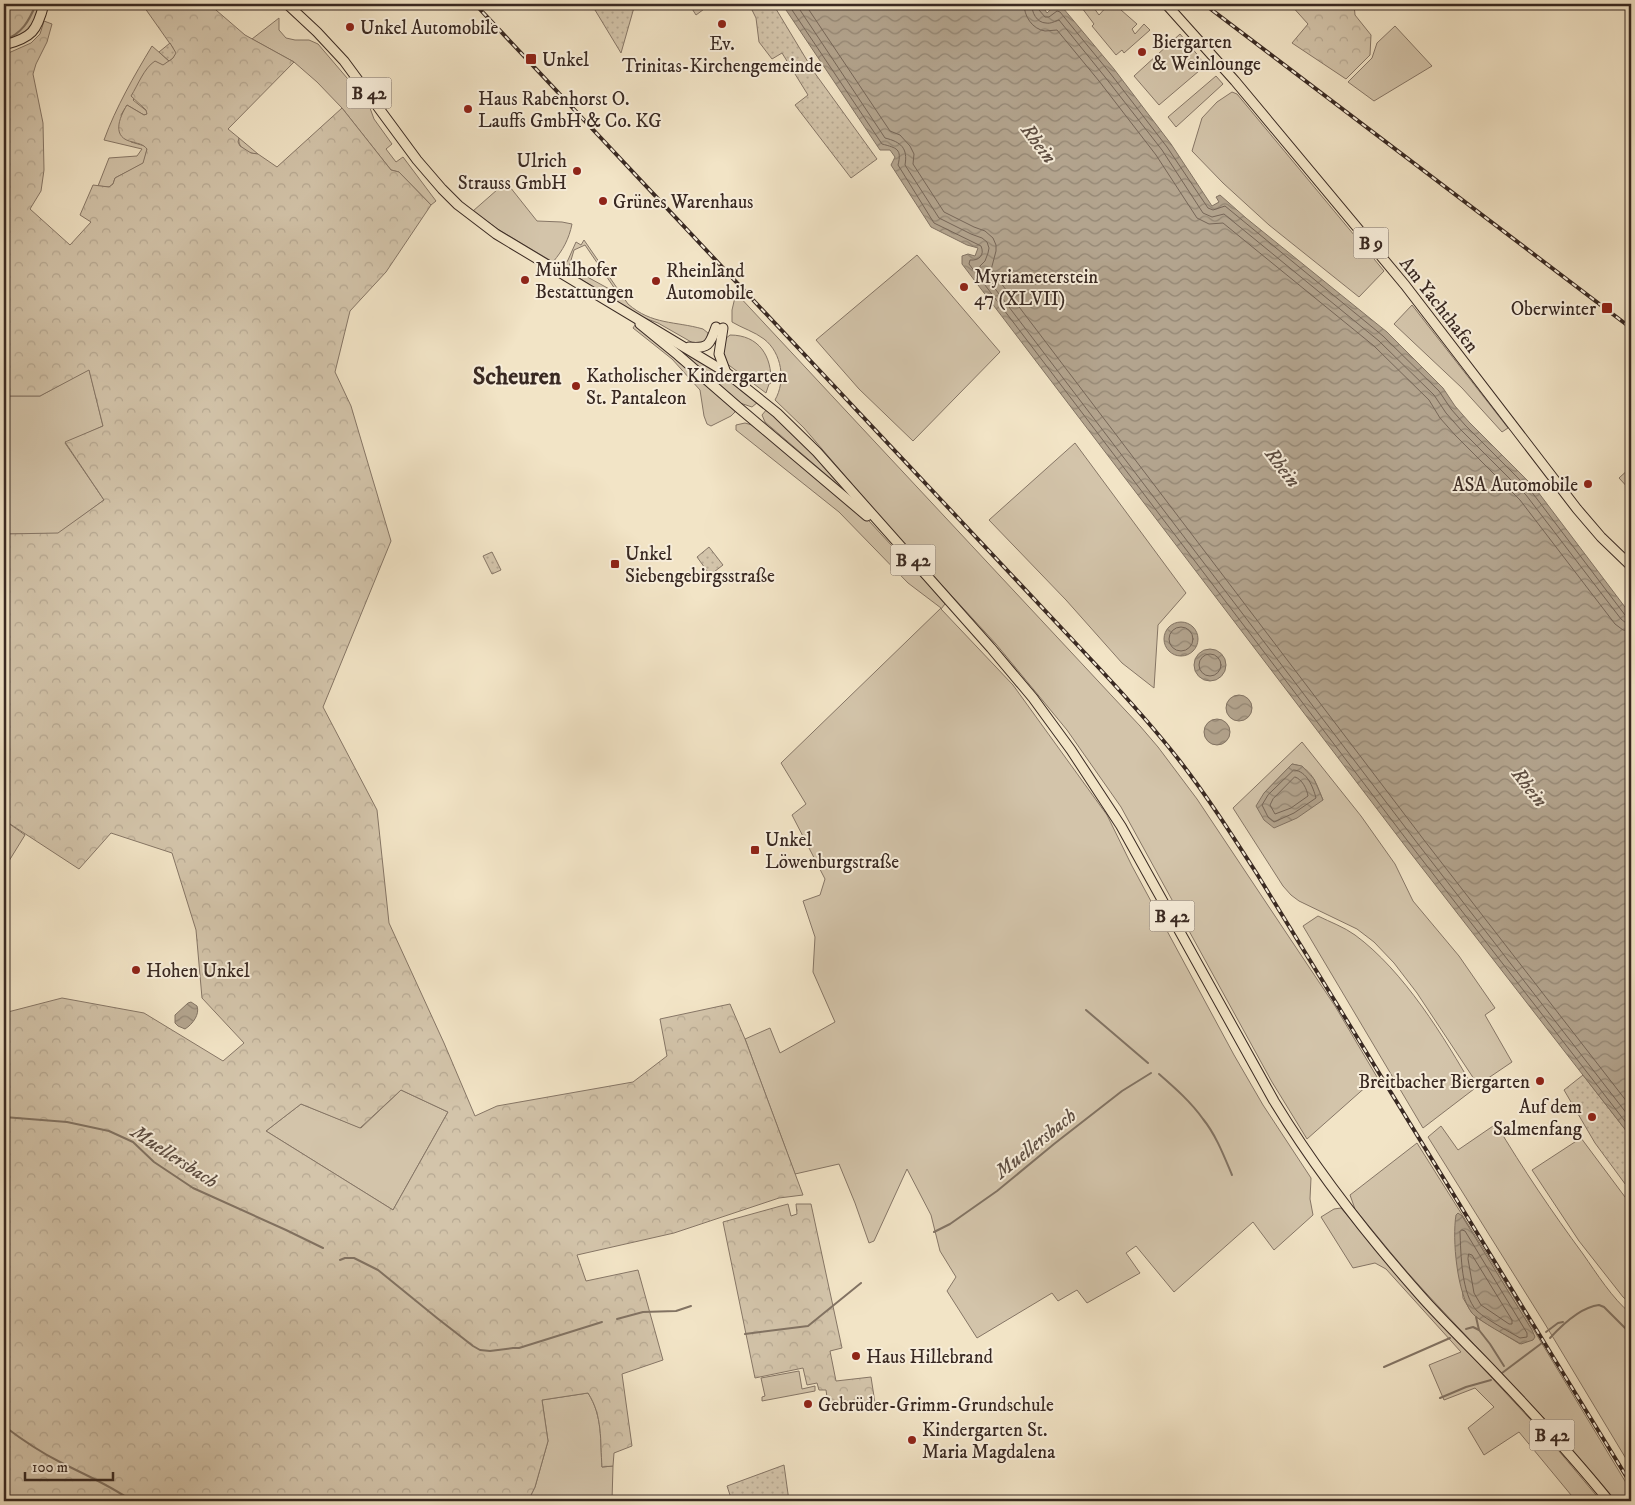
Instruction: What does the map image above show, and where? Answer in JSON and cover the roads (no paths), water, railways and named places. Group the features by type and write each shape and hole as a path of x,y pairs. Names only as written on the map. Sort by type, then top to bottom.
{"main road":[{"path":"4,45 14,43 32,33 40,21 44,4"},
{"name":"B 42","path":"287,4 318,32 344,61 417,160 458,205 496,234 727,373 797,432 879,521 1033,698 1071,750 1121,826 1274,1101 1332,1188 1377,1245 1421,1296 1536,1417 1609,1501"},
{"name":"Am Yachthafen","path":"1166,4 1200,41 1405,285 1577,509 1601,537 1631,566"},
{"path":"633,315 643,327 739,408 868,516 879,521"},
{"path":"686,347 701,348 708,345 720,328 719,354 727,373"}],"water":[{"name":"Rhein","path":"782,4 1045,4 1043,7 1047,13 1052,8 1063,8 1114,69 1171,144 1212,206 1219,202 1216,197 1220,195 1387,332 1443,388 1469,422 1535,488 1631,615 1631,1137 1409,851 962,264 962,256 968,254 975,256 978,248 967,245 931,227 891,165 895,157 890,150 880,150"},
{"path":"1181,622 1193,627 1198,639 1193,651 1181,656 1169,651 1164,639 1169,627"},
{"path":"1210,649 1222,653 1226,665 1222,677 1210,681 1198,677 1194,665 1198,653"},
{"path":"1239,695 1248,699 1252,708 1248,717 1239,721 1230,717 1226,708 1230,699"},
{"path":"1217,719 1226,723 1230,732 1226,741 1217,745 1208,741 1204,732 1208,723"},
{"path":"1292,764 1302,766 1314,779 1323,800 1297,818 1274,828 1264,820 1256,806 1264,793"},
{"path":"191,1002 197,1006 198,1012 193,1022 185,1029 175,1023 175,1015"},
{"path":"1458,1213 1462,1216 1532,1330 1535,1337 1533,1340 1521,1344 1472,1313 1459,1280 1455,1252 1455,1225"}],"waterway":[{"path":"4,40 16,34 24,26 36,4"},
{"path":"1086,1010 1148,1063"},
{"name":"Muellersbach","path":"934,1232 950,1224 997,1191 1122,1091 1151,1073"},
{"name":"Muellersbach","path":"1159,1074 1188,1101 1208,1125 1232,1175"},
{"name":"Muellersbach","path":"4,1117 67,1122 109,1131 133,1142 154,1162 193,1188 323,1248"},
{"name":"Muellersbach","path":"340,1260 354,1258 378,1270 480,1350 490,1351 519,1348 602,1322"},
{"name":"Muellersbach","path":"745,1334 808,1326 861,1283"},
{"path":"1550,1338 1566,1322 1579,1313 1592,1306 1599,1305 1604,1307 1631,1334"},
{"name":"Muellersbach","path":"617,1319 643,1312 676,1311 691,1306"},
{"path":"1476,1317 1479,1330 1504,1366"},
{"path":"1546,1332 1558,1323 1563,1322"},
{"path":"1466,1329 1473,1327 1479,1330"},
{"path":"1384,1367 1450,1338"},
{"path":"1502,1373 1542,1343"},
{"path":"1440,1398 1466,1387 1491,1380"},
{"path":"4,1426 45,1454 132,1501"}],"railway":[{"path":"475,4 1098,667 1179,760 1229,830 1257,874 1631,1484"},
{"path":"1204,4 1631,328"}],"place":[{"name":"Ev. Trinitas-Kirchengemeinde","path":"722,24"},
{"name":"Unkel Automobile","path":"350,27"},
{"name":"Biergarten & Weinlounge","path":"1142,52"},
{"name":"Unkel","path":"531,59"},
{"name":"Haus Rabenhorst O. Lauffs GmbH & Co. KG","path":"468,109"},
{"name":"Ulrich Strauss GmbH","path":"577,171"},
{"name":"Grünes Warenhaus","path":"603,201"},
{"name":"Mühlhofer Bestattungen","path":"525,280"},
{"name":"Rheinland Automobile","path":"656,281"},
{"name":"Myriameterstein 47 (XLVII)","path":"964,287"},
{"name":"Oberwinter","path":"1607,308"},
{"name":"Katholischer Kindergarten St. Pantaleon","path":"576,386"},
{"name":"ASA Automobile","path":"1588,484"},
{"name":"Unkel Siebengebirgsstraße","path":"615,564"},
{"name":"Unkel Löwenburgstraße","path":"755,850"},
{"name":"Hohen Unkel","path":"136,970"},
{"name":"Breitbacher Biergarten","path":"1540,1081"},
{"name":"Auf dem Salmenfang","path":"1592,1117"},
{"name":"Haus Hillebrand","path":"856,1356"},
{"name":"Gebrüder-Grimm-Grundschule","path":"808,1404"},
{"name":"Kindergarten St. Maria Magdalena","path":"912,1440"}],"district":[{"name":"Scheuren","path":"517,376"}]}
